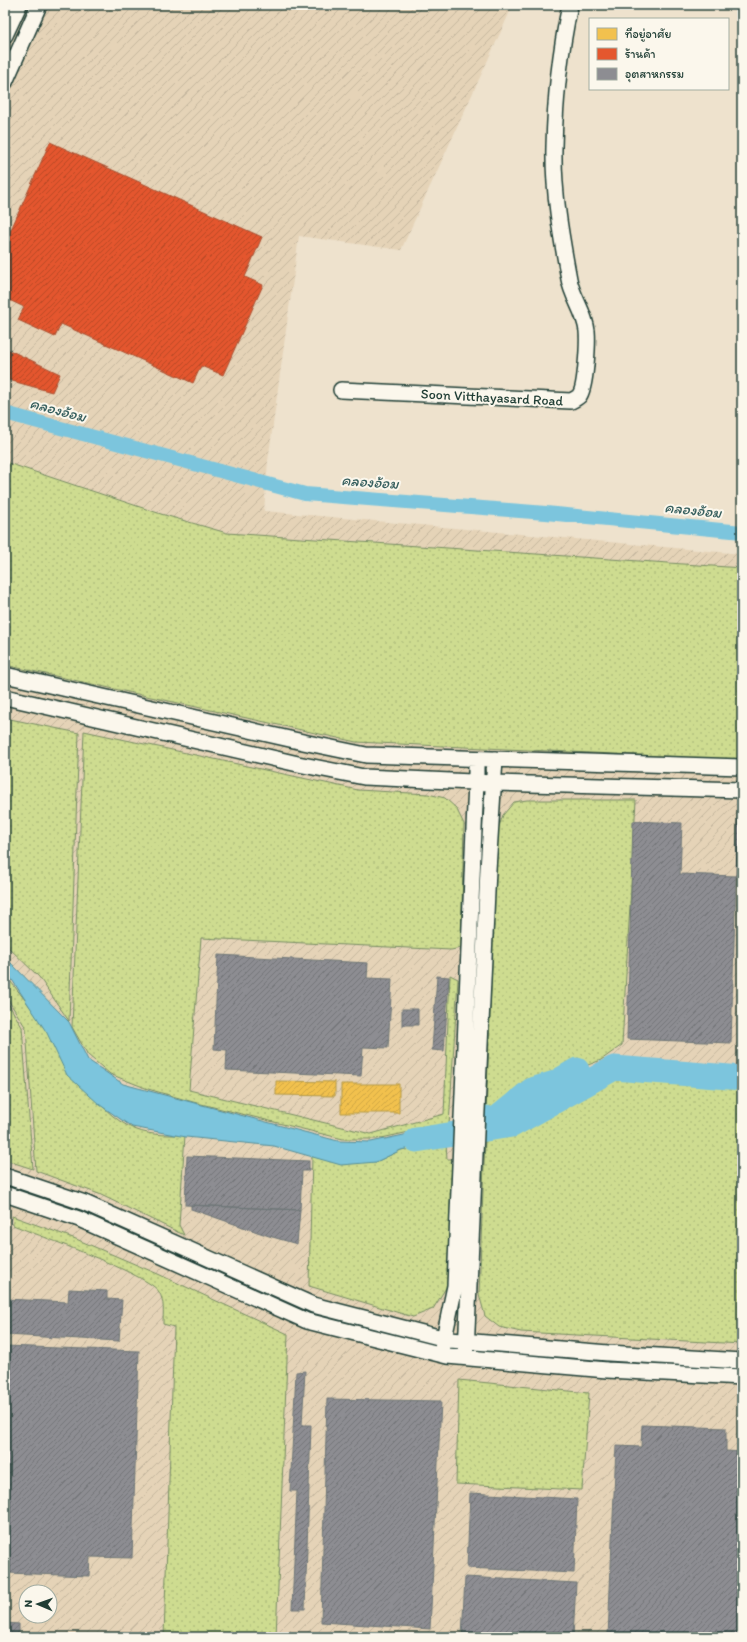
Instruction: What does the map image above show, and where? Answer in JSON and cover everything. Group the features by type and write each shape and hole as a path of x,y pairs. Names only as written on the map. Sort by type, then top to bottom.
{"street":[{"path":"5,35 18,5"},
{"path":"5,82 39,5"},
{"name":"Soon Vitthayasard Road","path":"341,390 571,401 578,396 582,390 587,331 585,320 569,282 557,200 554,148 556,92 564,33 570,5"},
{"path":"5,675 366,755 742,768"},
{"path":"5,697 298,764 364,777 494,783 742,790"},
{"path":"470,1105 476,759"},
{"path":"441,1355 456,1286 468,1146 495,759"},
{"path":"466,1358 468,1146"},
{"path":"5,1176 85,1203 313,1305 444,1338 603,1353 742,1361"},
{"path":"5,1194 79,1219 308,1321 441,1355 607,1370 742,1377"}],"shaded area":[{"path":"5,5 513,5 401,250 299,236 268,461 264,511 742,554 742,1637 5,1637"}],"green space":[{"path":"5,462 161,514 227,533 742,568 742,760 356,742 5,665"},
{"path":"5,718 79,733 69,1021 39,977 5,944"},
{"path":"84,731 358,790 428,794 445,798 456,808 464,824 461,948 451,950 201,938 189,1090 371,1134 444,1114 450,975 458,979 449,1125 377,1139 343,1139 193,1102 148,1089 110,1074 88,1055 72,1027"},
{"path":"527,800 636,800 622,1045 601,1060 575,1070 555,1083 532,1090 496,1119 486,1115 497,832 503,815 514,802"},
{"path":"5,975 33,1010 86,1087 105,1109 128,1126 142,1132 185,1135 179,1225 184,1235 99,1194 36,1171 26,1028 5,995"},
{"path":"5,998 22,1027 33,1169 5,1160"},
{"path":"612,1076 742,1082 742,1344 521,1332 499,1327 485,1316 479,1294 485,1139 499,1136 509,1137"},
{"path":"446,1143 447,1159 452,1159 447,1286 433,1309 413,1317 309,1286 312,1156 376,1162 401,1150 427,1144"},
{"path":"12,1216 76,1239 158,1274 288,1334 276,1637 164,1637 174,1327 163,1324 161,1296 159,1292 151,1285 115,1266 13,1225"},
{"path":"459,1380 589,1393 582,1490 456,1484"}],"water":[{"path":"5,957 69,1022 88,1060 123,1084 338,1141 371,1142 451,1125 450,1145 427,1144 401,1150 376,1162 341,1165 274,1146 186,1137 132,1127 100,1105 67,1075 47,1033 5,969"}],"building: ที่อยู่อาศัย":[{"path":"276,1081 335,1082 335,1096 276,1095"},
{"path":"341,1084 399,1084 399,1113 341,1113"}],"building: ร้านค้า":[{"path":"50,142 262,237 245,277 263,285 223,375 201,366 193,383 61,324 55,337 18,320 24,307 5,298 5,243"},
{"path":"5,348 60,374 52,392 5,379"}],"building: อุตสาหกรรม":[{"path":"738,811 742,811 742,876 736,876"},
{"path":"633,821 682,823 680,874 736,876 731,1043 627,1039"},
{"path":"218,955 368,963 367,978 392,979 388,1048 363,1047 361,1076 226,1070 227,1050 214,1049"},
{"path":"437,976 449,977 444,1051 432,1050"},
{"path":"402,1009 418,1009 418,1025 402,1025"},
{"path":"187,1156 309,1161 309,1171 302,1171 300,1210 185,1205"},
{"path":"191,1205 300,1210 297,1244 191,1209"},
{"path":"69,1289 107,1291 107,1299 122,1300 119,1341 5,1335 5,1299 68,1302"},
{"path":"5,1346 139,1351 132,1558 90,1557 89,1576 7,1573 5,1603"},
{"path":"305,1371 302,1425 311,1425 305,1609 292,1609 297,1491 290,1491 296,1372"},
{"path":"327,1399 441,1401 430,1629 321,1622"},
{"path":"642,1425 726,1428 726,1451 742,1452 742,1637 608,1637 616,1446 641,1447"},
{"path":"470,1493 577,1499 574,1573 467,1568"},
{"path":"465,1577 576,1583 573,1637 462,1637"},
{"path":"5,1623 19,1624 19,1637 5,1637"}],"waterway":[{"name":"คลองอ้อม","path":"5,413 305,494 546,513 742,532"},
{"path":"416,1140 512,1125 614,1068 742,1078"},
{"path":"486,1118 494,1121 532,1090 555,1083 577,1070"}]}
